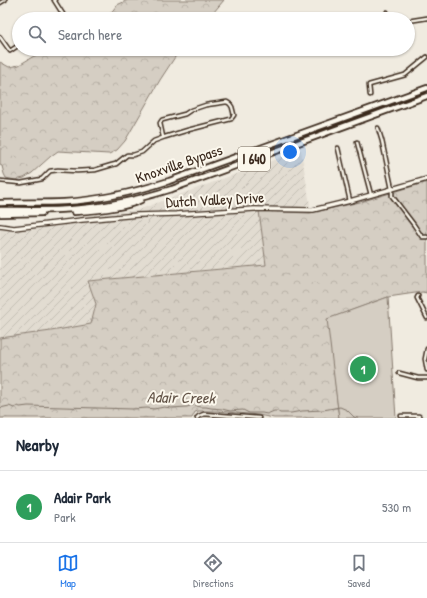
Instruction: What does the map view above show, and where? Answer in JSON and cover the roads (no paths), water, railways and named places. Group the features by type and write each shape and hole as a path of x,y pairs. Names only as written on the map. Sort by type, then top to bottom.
{"highway":[{"name":"Knoxville Bypass","path":"0,202 72,202 134,192 169,181 427,88"},
{"name":"Knoxville Bypass","path":"0,210 80,209 148,196 427,96"},
{"path":"0,214 97,210 136,202 148,196"}],"street":[{"path":"0,3 5,0"},
{"path":"54,0 62,12"},
{"path":"415,19 427,18"},
{"path":"0,37 10,51 12,50"},
{"path":"370,95 369,85 405,75 427,57"},
{"path":"0,181 20,183 42,179 50,171 95,170 112,166 127,155 142,152 154,141 163,137 231,119 234,115 232,108 227,102 206,105 191,110 185,114 162,120 160,123 163,137"},
{"path":"378,128 392,189 392,196 422,237 427,237"},
{"path":"357,142 371,195"},
{"path":"338,148 350,201"},
{"name":"Dutch Valley Drive","path":"0,226 14,228 138,215 254,209 314,210 427,179"},
{"path":"418,296 427,318"},
{"path":"427,349 425,359 427,370"},
{"path":"399,373 418,378 427,378"},
{"path":"196,418 204,414 259,418"},
{"path":"401,416 419,416 420,418"}],"waterway":[{"name":"Adair Creek","path":"0,408 9,406 14,408 18,406 28,406 154,409 164,407 187,407 193,405 230,411 243,410 249,413 267,414 274,411 280,413 291,413 340,407 347,410 354,417 358,418"}],"place":[{"name":"Adair Park","path":"363,369"}]}
